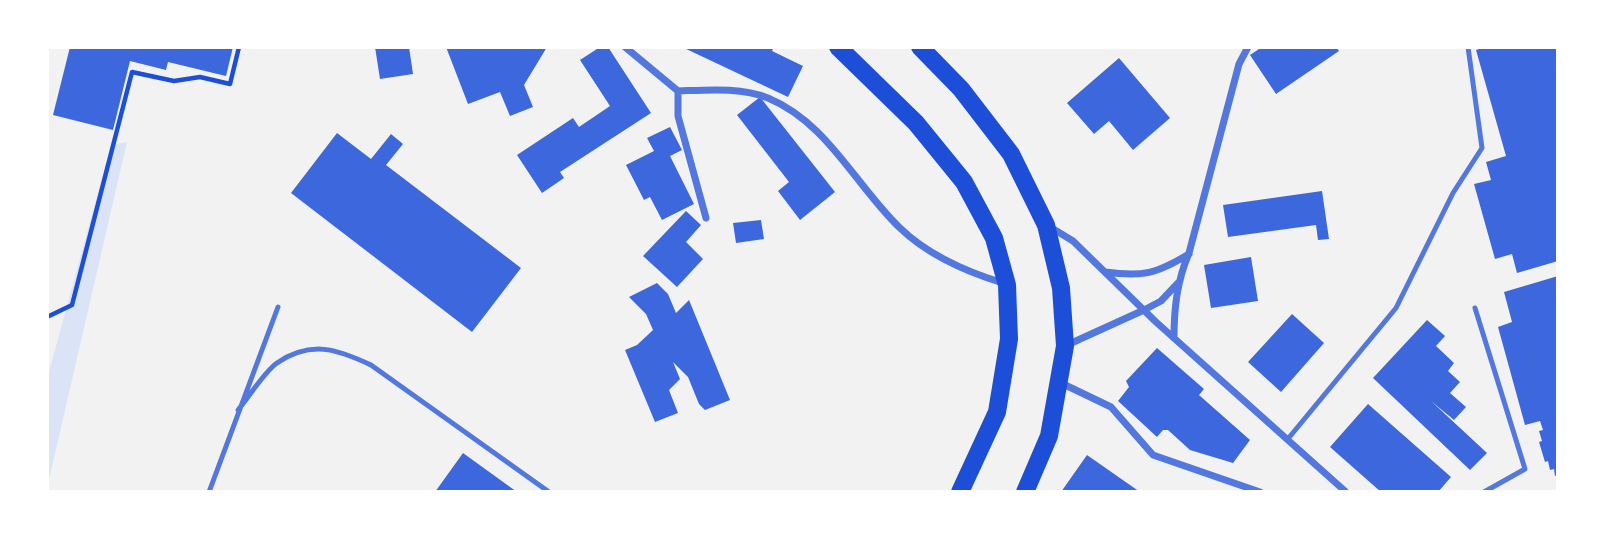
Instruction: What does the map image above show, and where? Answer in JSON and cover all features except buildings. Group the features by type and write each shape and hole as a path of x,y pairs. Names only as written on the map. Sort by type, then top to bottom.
{"main road":[{"path":"838,47 916,123 964,182 994,238 1007,285 1009,339 997,412 960,492"},
{"path":"920,47 961,89 1011,154 1046,225 1061,288 1065,346 1049,436 1025,492"}],"street":[{"path":"625,47 678,91 720,90 766,97 792,111 812,124 900,229 968,272 1007,285"},
{"path":"1174,338 1174,310 1179,283 1239,64 1248,47"},
{"path":"678,91 678,116 706,218"},
{"path":"1046,225 1073,241 1174,338 1346,492"},
{"path":"1105,272 1135,276 1159,270 1189,253"},
{"path":"1065,346 1161,301 1179,283"},
{"path":"1058,382 1111,407 1153,455 1260,492"}],"lane":[{"path":"1287,440 1396,308 1453,193 1482,148 1468,47"},
{"path":"209,492 278,307"},
{"path":"1475,308 1525,469 1484,492"},
{"path":"238,410 276,364 311,348 342,351 371,365 549,492"}],"path":[{"path":"47,317 72,305 132,72 174,80 200,77 230,84 239,47"}],"shaded area":[{"path":"127,142 47,488 47,379 111,145"}]}
